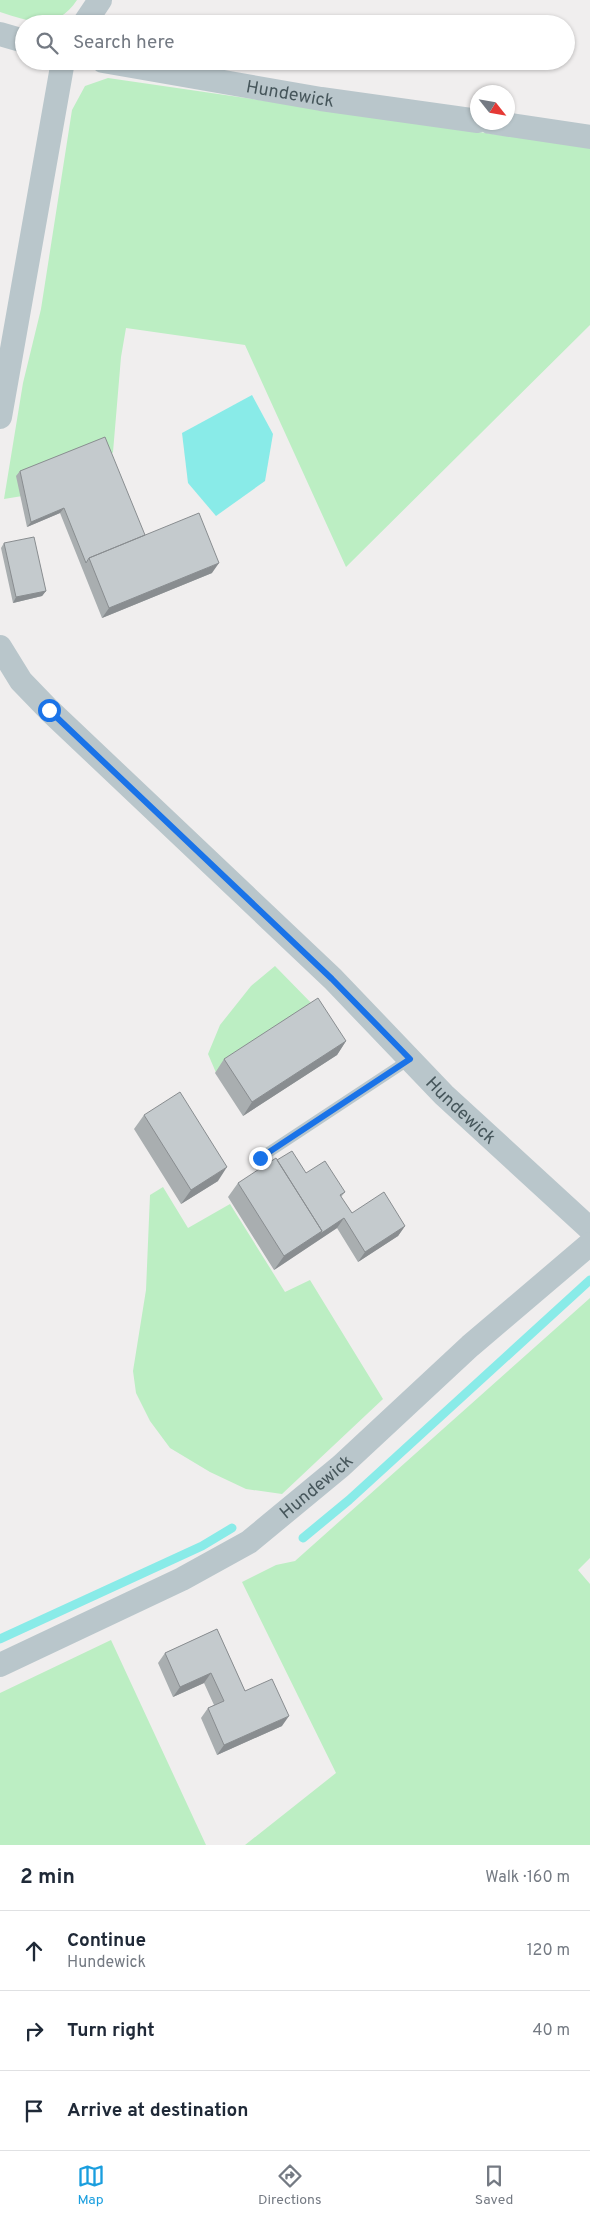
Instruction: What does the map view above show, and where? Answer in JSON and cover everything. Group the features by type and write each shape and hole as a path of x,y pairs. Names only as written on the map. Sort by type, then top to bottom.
{"street":[{"path":"90,15 100,0"},
{"path":"0,34 15,38"},
{"path":"0,417 61,70"},
{"name":"Hundewick","path":"155,70 322,99 470,120"},
{"path":"515,126 590,137"},
{"name":"Hundewick","path":"0,647 21,682 49,710 332,979 444,1095 590,1229"},
{"name":"Hundewick","path":"0,1665 182,1579 249,1542 341,1466 470,1346 590,1244"}],"lane":[{"path":"260,1158 410,1059"}],"green space":[{"path":"0,0 77,0 62,15 15,15 15,17 0,12"},
{"path":"108,78 590,148 590,325 346,567 245,345 126,328 121,357 113,452 96,478 59,490 4,499 23,383 41,309 72,110 85,86"},
{"path":"275,966 319,1011 217,1075 208,1054 220,1025 251,986"},
{"path":"163,1187 188,1228 230,1204 285,1292 310,1280 383,1399 282,1494 246,1489 210,1472 170,1448 150,1421 136,1393 133,1371 146,1290 150,1195"},
{"path":"590,1298 590,1558 578,1570 590,1584 590,1845 245,1845 336,1773 242,1582 276,1565 295,1561"},
{"path":"111,1640 206,1845 0,1845 0,1693"}],"water":[{"path":"252,395 273,434 265,481 216,516 188,483 182,433"}],"building":[{"path":"105,437 145,535 89,558 86,563 64,508 31,522 20,471"},
{"path":"199,513 219,563 109,608 89,558"},
{"path":"34,537 46,591 16,597 4,543"},
{"path":"318,998 346,1041 252,1102 224,1059"},
{"path":"180,1092 227,1167 191,1190 144,1115"},
{"path":"292,1151 306,1173 325,1161 345,1192 340,1195 352,1213 384,1192 405,1226 365,1252 344,1218 320,1234 322,1231 277,1160"},
{"path":"276,1158 322,1231 284,1256 238,1183"},
{"path":"217,1629 245,1691 272,1679 289,1716 224,1745 208,1708 224,1701 211,1673 180,1687 165,1653"}],"waterway":[{"path":"303,1538 349,1500 590,1280"},
{"path":"0,1639 202,1546 232,1528"}],"route":[{"path":"49,710 332,979 410,1059 260,1158"}]}
